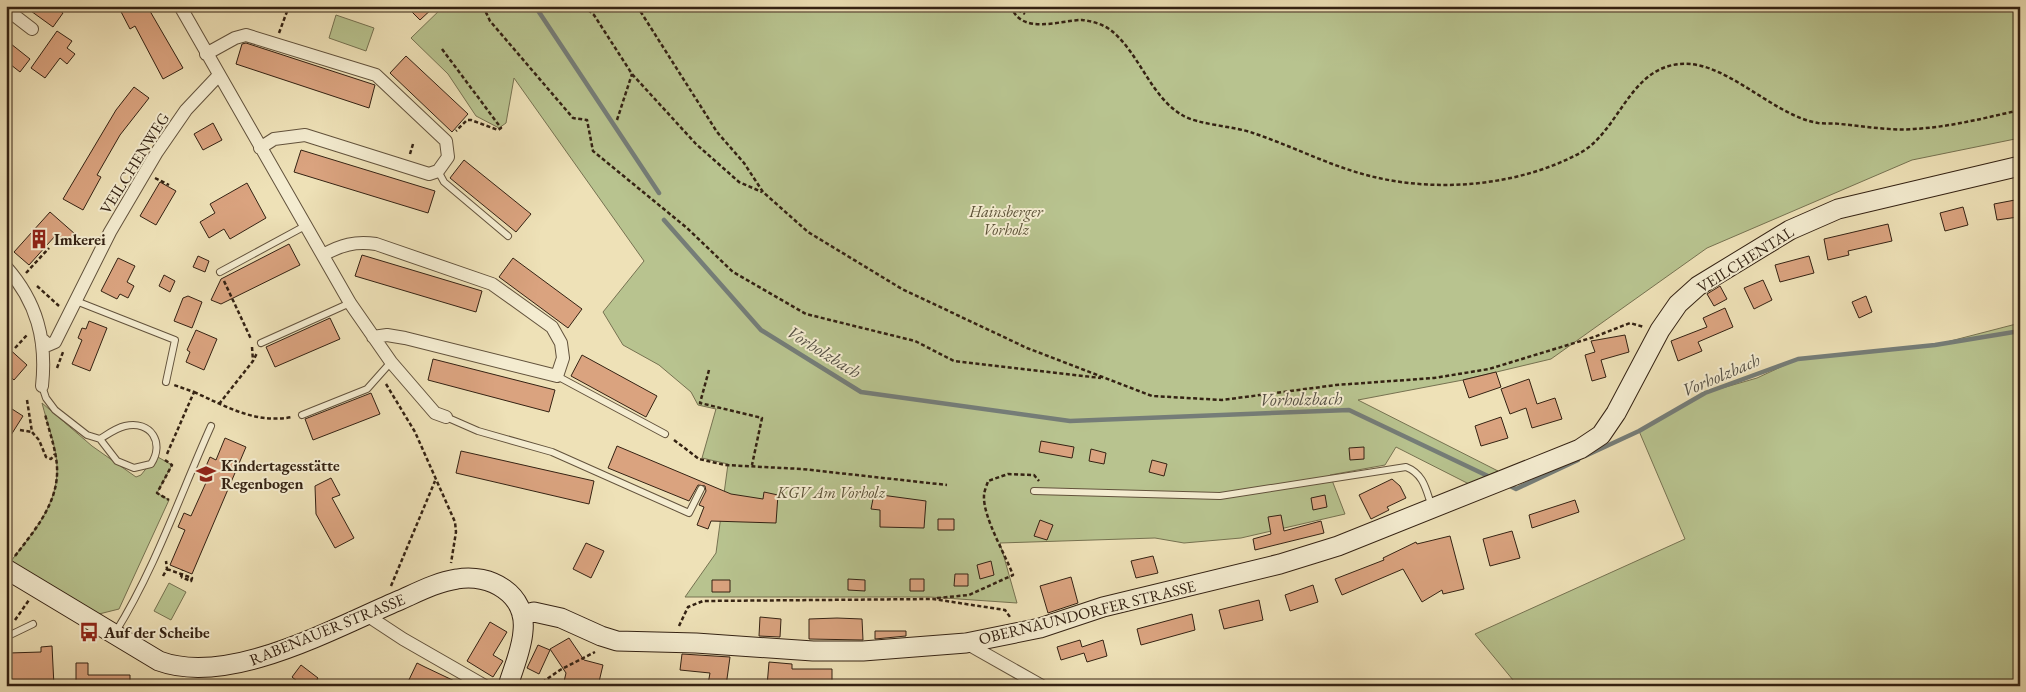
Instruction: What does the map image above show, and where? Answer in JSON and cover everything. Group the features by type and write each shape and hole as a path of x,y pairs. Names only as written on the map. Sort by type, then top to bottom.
{"street":[{"path":"180,6 203,56 218,76 350,303 373,337 387,367 435,413 446,417"},
{"path":"6,9 32,30"},
{"path":"203,56 235,38 246,35 376,75 446,141 448,157 438,171 429,174 305,135 274,139 260,148"},
{"name":"VEILCHENWEG","path":"43,340 48,345 55,342 110,232 157,152 186,110 218,76"},
{"name":"VEILCHENTAL","path":"1520,474 1580,449 1601,435 1616,413 1660,330 1678,304 1698,286 1790,230 1838,209 2020,166"},
{"path":"322,255 338,246 360,241 376,244 492,284 552,327 561,343 562,358 557,376 404,338 373,337"},
{"path":"6,267 24,292 43,340 42,386"},
{"name":"OBERNAUNDORFER STRASSE","path":"522,615 534,612 561,618 617,642 675,642 813,651 863,651 966,643 1014,634 1103,607 1280,564 1338,546 1520,474"},
{"name":"RABENAUER STRASSE","path":"9,565 114,634 159,661 170,665 199,669 234,665 275,653 365,614 390,598 455,579 474,578 488,580 503,587 514,597 522,615"},
{"path":"365,614 404,640 485,686"},
{"path":"508,686 523,631 522,615"},
{"path":"966,643 1042,686"}],"lane":[{"path":"438,171 444,182 508,236"},
{"path":"220,272 305,226"},
{"path":"76,301 175,340 166,382"},
{"path":"262,343 350,303"},
{"path":"302,415 367,389 387,367"},
{"path":"557,376 665,434"},
{"path":"42,386 46,398 55,410 87,435 100,439 117,461 134,468 150,464 156,456 157,445 152,432 141,426 126,425 100,439"},
{"path":"446,417 478,431 552,452 689,513 701,489"},
{"path":"114,634 127,614 179,505 186,482 211,426"},
{"path":"1034,490 1220,496 1406,468 1416,471 1422,479 1432,508"},
{"path":"6,637 33,624"}],"path":[{"path":"275,44 289,6"},
{"path":"483,6 490,21 573,118 587,120 593,150 687,228 733,272 806,314 915,340 954,361 1105,378"},
{"path":"583,6 594,15 632,74 696,144 739,182 763,192"},
{"path":"637,6 707,117 744,163 763,192 808,232 902,289 1027,348 1152,396 1222,400 1336,385 1434,378 1489,369 1594,337 1630,323 1660,330"},
{"path":"1012,7 1025,14"},
{"path":"1012,7 1014,14 1022,20 1037,24 1081,20 1099,24 1113,32 1132,53 1162,98 1182,116 1250,132 1368,176 1414,184 1475,183 1537,172 1582,152 1601,137 1630,95 1649,78 1673,64 1702,66 1721,74 1781,109 1817,123 1912,130 1958,124 2020,110"},
{"path":"442,49 501,128 498,130 480,122 467,120 446,141"},
{"path":"617,120 632,74"},
{"path":"410,152 413,144"},
{"path":"158,180 169,185"},
{"path":"50,248 25,274 69,316"},
{"path":"220,272 251,339 253,361"},
{"path":"15,348 31,330"},
{"path":"219,404 253,361 262,343"},
{"path":"387,367 384,381 415,432 435,481 455,522 456,532 450,561 455,579"},
{"path":"709,370 700,403 762,418 752,465"},
{"path":"166,382 194,392 237,412 259,419 280,419 302,415"},
{"path":"179,505 157,493 172,464 164,460 194,392"},
{"path":"27,400 32,432 39,440 46,457 51,459 55,454"},
{"path":"9,565 47,512 54,490 57,468 44,411"},
{"path":"20,430 32,432"},
{"path":"665,434 699,459 726,464 947,485"},
{"path":"675,642 678,627 688,607 703,601 933,599 969,595 1013,575 997,537 991,530 984,496 988,481 1008,474 1034,475 1049,491"},
{"path":"390,598 435,481"},
{"path":"163,576 167,569 166,562 169,553"},
{"path":"167,569 182,573"},
{"path":"10,626 32,596"},
{"path":"933,599 1005,610 1010,616 1014,634"},
{"path":"537,686 578,659 617,642"}],"green space":[{"name":"Hainsberger Vorholz","path":"444,6 2020,6 2020,138 1912,160 1707,248 1551,359 1463,380 1358,400 1498,471 1469,484 1396,447 1385,465 1330,475 1345,514 1241,538 1184,543 1155,538 1000,543 1017,603 930,597 685,597 716,553 728,464 702,458 716,409 698,405 691,392 659,365 623,345 603,312 644,261 514,78 506,123 499,128 476,116 448,74 411,38"},
{"path":"336,15 374,28 366,51 329,38"},
{"path":"2020,323 2020,686 1518,686 1475,634 1685,539 1639,431 1705,393 1757,378 1798,359 1935,345"},
{"path":"42,403 92,446 136,477 141,475 156,456 172,465 157,493 169,500 119,609 99,614 11,561 43,518 54,493 57,466 55,450"},
{"path":"169,583 186,592 171,620 154,611"}],"building":[{"path":"24,6 53,6 63,13 53,27"},
{"path":"118,6 147,6 183,68 163,79 135,26 130,29"},
{"path":"406,6 435,6 420,20"},
{"path":"57,31 72,41 67,48 75,54 67,64 60,58 45,78 31,68"},
{"path":"6,40 30,59 20,72 6,61"},
{"path":"246,43 375,85 369,108 236,64 242,44"},
{"path":"406,56 468,114 452,132 390,73"},
{"path":"134,87 149,98 120,135 97,175 101,177 83,210 63,199 116,110"},
{"path":"213,123 222,140 203,150 194,134"},
{"path":"301,150 435,191 428,213 294,172"},
{"path":"464,160 531,214 516,232 450,178"},
{"path":"160,182 176,191 156,225 140,216"},
{"path":"247,183 266,218 230,239 224,229 209,238 200,222 215,213 210,204"},
{"path":"2015,200 2018,217 1997,220 1994,204"},
{"path":"1963,207 1968,225 1945,231 1940,213"},
{"name":"Imkerei","path":"50,212 75,234 66,244 56,235 29,265 14,252"},
{"path":"1888,224 1892,241 1848,251 1849,255 1828,260 1824,239"},
{"path":"289,244 300,265 221,304 211,300 221,279"},
{"path":"362,255 482,291 476,312 355,276"},
{"path":"198,256 209,261 205,272 193,267"},
{"path":"1809,256 1814,273 1780,282 1775,265"},
{"path":"118,258 135,266 127,282 134,286 128,298 120,294 117,299 101,291"},
{"path":"513,258 582,309 568,328 499,277"},
{"path":"164,275 175,281 170,292 159,286"},
{"path":"1763,280 1772,300 1754,309 1744,288"},
{"path":"1720,286 1727,299 1714,306 1707,294"},
{"path":"188,296 202,302 192,328 174,321 183,298"},
{"path":"1866,296 1872,312 1859,318 1852,302"},
{"path":"1725,308 1733,327 1698,342 1702,351 1678,361 1671,341 1707,327 1703,318"},
{"path":"330,318 340,339 275,367 266,347"},
{"path":"89,321 107,328 90,371 72,364 82,340 78,338 82,328 86,329"},
{"path":"196,330 217,339 204,370 186,362 190,352 187,350"},
{"path":"1625,335 1629,352 1601,360 1606,377 1592,381 1585,355 1595,352 1591,341"},
{"path":"6,346 27,365 14,380 6,373"},
{"path":"582,355 657,396 646,417 571,376"},
{"path":"433,359 555,390 549,412 428,380"},
{"path":"1496,372 1501,387 1469,398 1463,380"},
{"path":"1529,379 1537,404 1555,398 1562,419 1532,428 1526,408 1510,414 1501,389"},
{"path":"371,393 380,414 313,440 305,419"},
{"path":"12,409 23,416 6,443 6,419"},
{"path":"1501,417 1508,438 1481,446 1475,426"},
{"path":"225,438 246,447 192,574 170,565 185,530 178,527 184,513 191,516 209,476 203,473 210,457 216,460"},
{"path":"1041,441 1074,447 1072,458 1039,452"},
{"path":"617,446 731,494 763,499 764,492 778,495 776,523 711,521 708,529 697,525 704,507 699,505 706,491 705,486 698,485 689,501 608,468"},
{"path":"1364,447 1364,459 1350,460 1349,448"},
{"path":"1091,449 1106,453 1104,464 1089,461"},
{"path":"461,451 594,481 589,504 456,473"},
{"path":"1152,460 1167,464 1164,476 1149,472"},
{"path":"331,478 340,495 332,498 354,538 335,548 316,514 315,486"},
{"path":"1392,479 1400,486 1406,498 1387,507 1389,510 1371,519 1359,495"},
{"path":"874,494 926,501 924,528 880,527 880,510 871,509"},
{"path":"1325,495 1327,507 1313,510 1311,498"},
{"path":"1575,500 1579,512 1532,528 1529,515"},
{"path":"1281,515 1284,531 1321,521 1324,533 1255,550 1253,539 1271,534 1268,517"},
{"path":"938,519 954,519 954,530 938,530"},
{"path":"1040,520 1053,525 1047,540 1034,536"},
{"path":"1512,531 1520,558 1490,566 1483,539"},
{"path":"1450,536 1464,589 1443,594 1442,590 1422,602 1403,569 1342,595 1335,579 1384,560 1383,558 1416,542 1417,544"},
{"path":"586,543 604,551 591,578 573,569"},
{"path":"1153,556 1158,573 1136,578 1131,561"},
{"path":"991,561 994,575 980,579 977,565"},
{"path":"955,574 968,574 968,586 954,586"},
{"path":"1071,577 1078,603 1048,613 1040,586"},
{"path":"848,579 865,580 865,591 848,590"},
{"path":"910,579 924,579 924,591 910,591"},
{"path":"712,580 730,580 730,592 712,592"},
{"path":"1313,585 1318,602 1290,611 1285,595"},
{"path":"1259,600 1263,620 1224,629 1219,610"},
{"path":"1192,614 1195,630 1141,645 1137,629"},
{"path":"760,617 781,619 780,637 759,636"},
{"path":"809,619 862,619 863,640 809,639"},
{"path":"490,622 507,632 493,655 503,661 493,677 467,661"},
{"path":"875,631 906,631 906,636 875,639"},
{"path":"569,638 584,660 603,665 598,686 563,686 566,673 550,649"},
{"path":"1080,640 1082,647 1103,640 1107,656 1087,662 1084,653 1061,660 1057,647"},
{"path":"538,645 550,650 539,674 527,668"},
{"path":"52,646 54,686 10,686 9,653 41,652 41,647"},
{"path":"682,654 730,657 726,686 708,684 710,673 680,670"},
{"path":"769,662 792,664 792,669 832,669 832,686 767,686"},
{"path":"76,663 88,663 88,675 130,675 130,686 76,686"},
{"path":"417,663 425,667 465,686 406,686"},
{"path":"301,665 318,678 313,686 303,686 292,677"}],"waterway":[{"name":"Vorholzbach","path":"535,6 659,193"},
{"name":"Vorholzbach","path":"664,220 761,330 861,392 1070,421 1349,410 1492,478"},
{"name":"Vorholzbach","path":"1585,456 1639,431 1705,393 1798,359 1935,345 2020,331"},
{"name":"Vorholzbach","path":"1508,485 1516,489 1578,460"}],"place":[{"name":"Imkerei","path":"39,239"},
{"name":"Kindertagesstätte Regenbogen","path":"206,474"},
{"name":"Auf der Scheibe","path":"89,632"}],"park label":[{"name":"KGV Am Vorholz","path":"831,492"}]}
